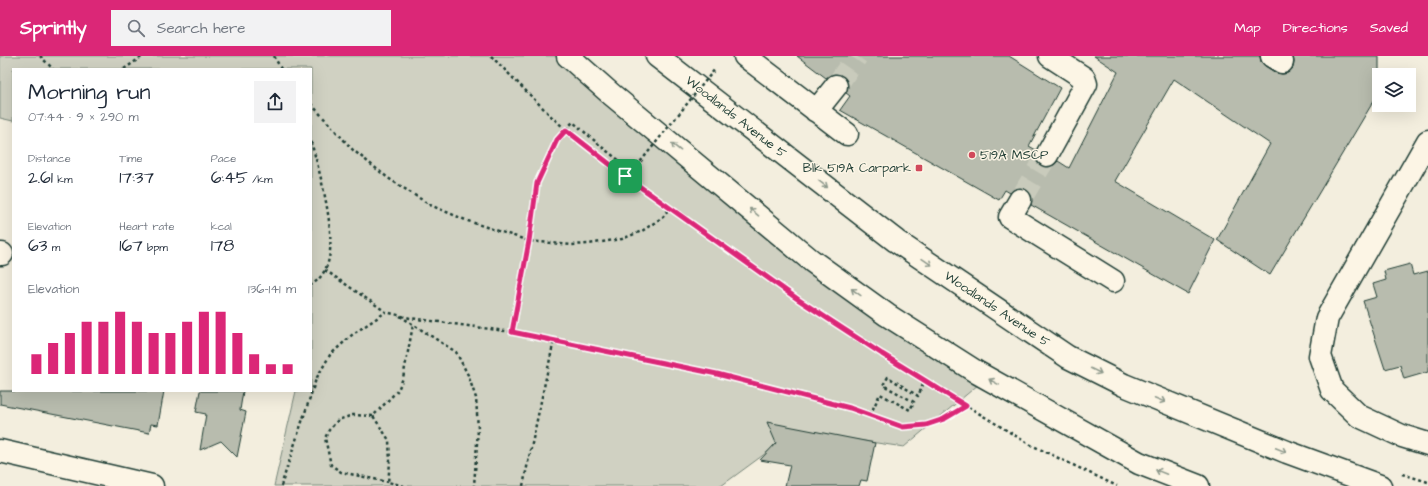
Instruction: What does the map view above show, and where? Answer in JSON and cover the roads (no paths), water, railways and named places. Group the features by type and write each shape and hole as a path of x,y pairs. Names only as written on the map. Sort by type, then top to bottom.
{"main road":[{"path":"568,56 606,90 812,261 887,315 978,373 1139,463 1198,486"},
{"name":"Woodlands Avenue 5","path":"657,56 896,241 1068,357 1124,385 1272,446 1380,486"},
{"path":"745,56 846,134"},
{"path":"1047,155 1086,84 1084,78 1050,56"},
{"path":"816,111 836,86"},
{"path":"1428,141 1327,318 1320,356 1332,390 1359,416 1402,436 1428,444"},
{"path":"1020,200 1010,217 1113,281"},
{"path":"0,451 152,486"}],"tunnel":[{"path":"836,86 857,56"},
{"path":"1020,200 1047,155"}],"place":[{"name":"519A MSCP","path":"972,155"},
{"name":"Blk 519A Carpark","path":"919,168"}]}
